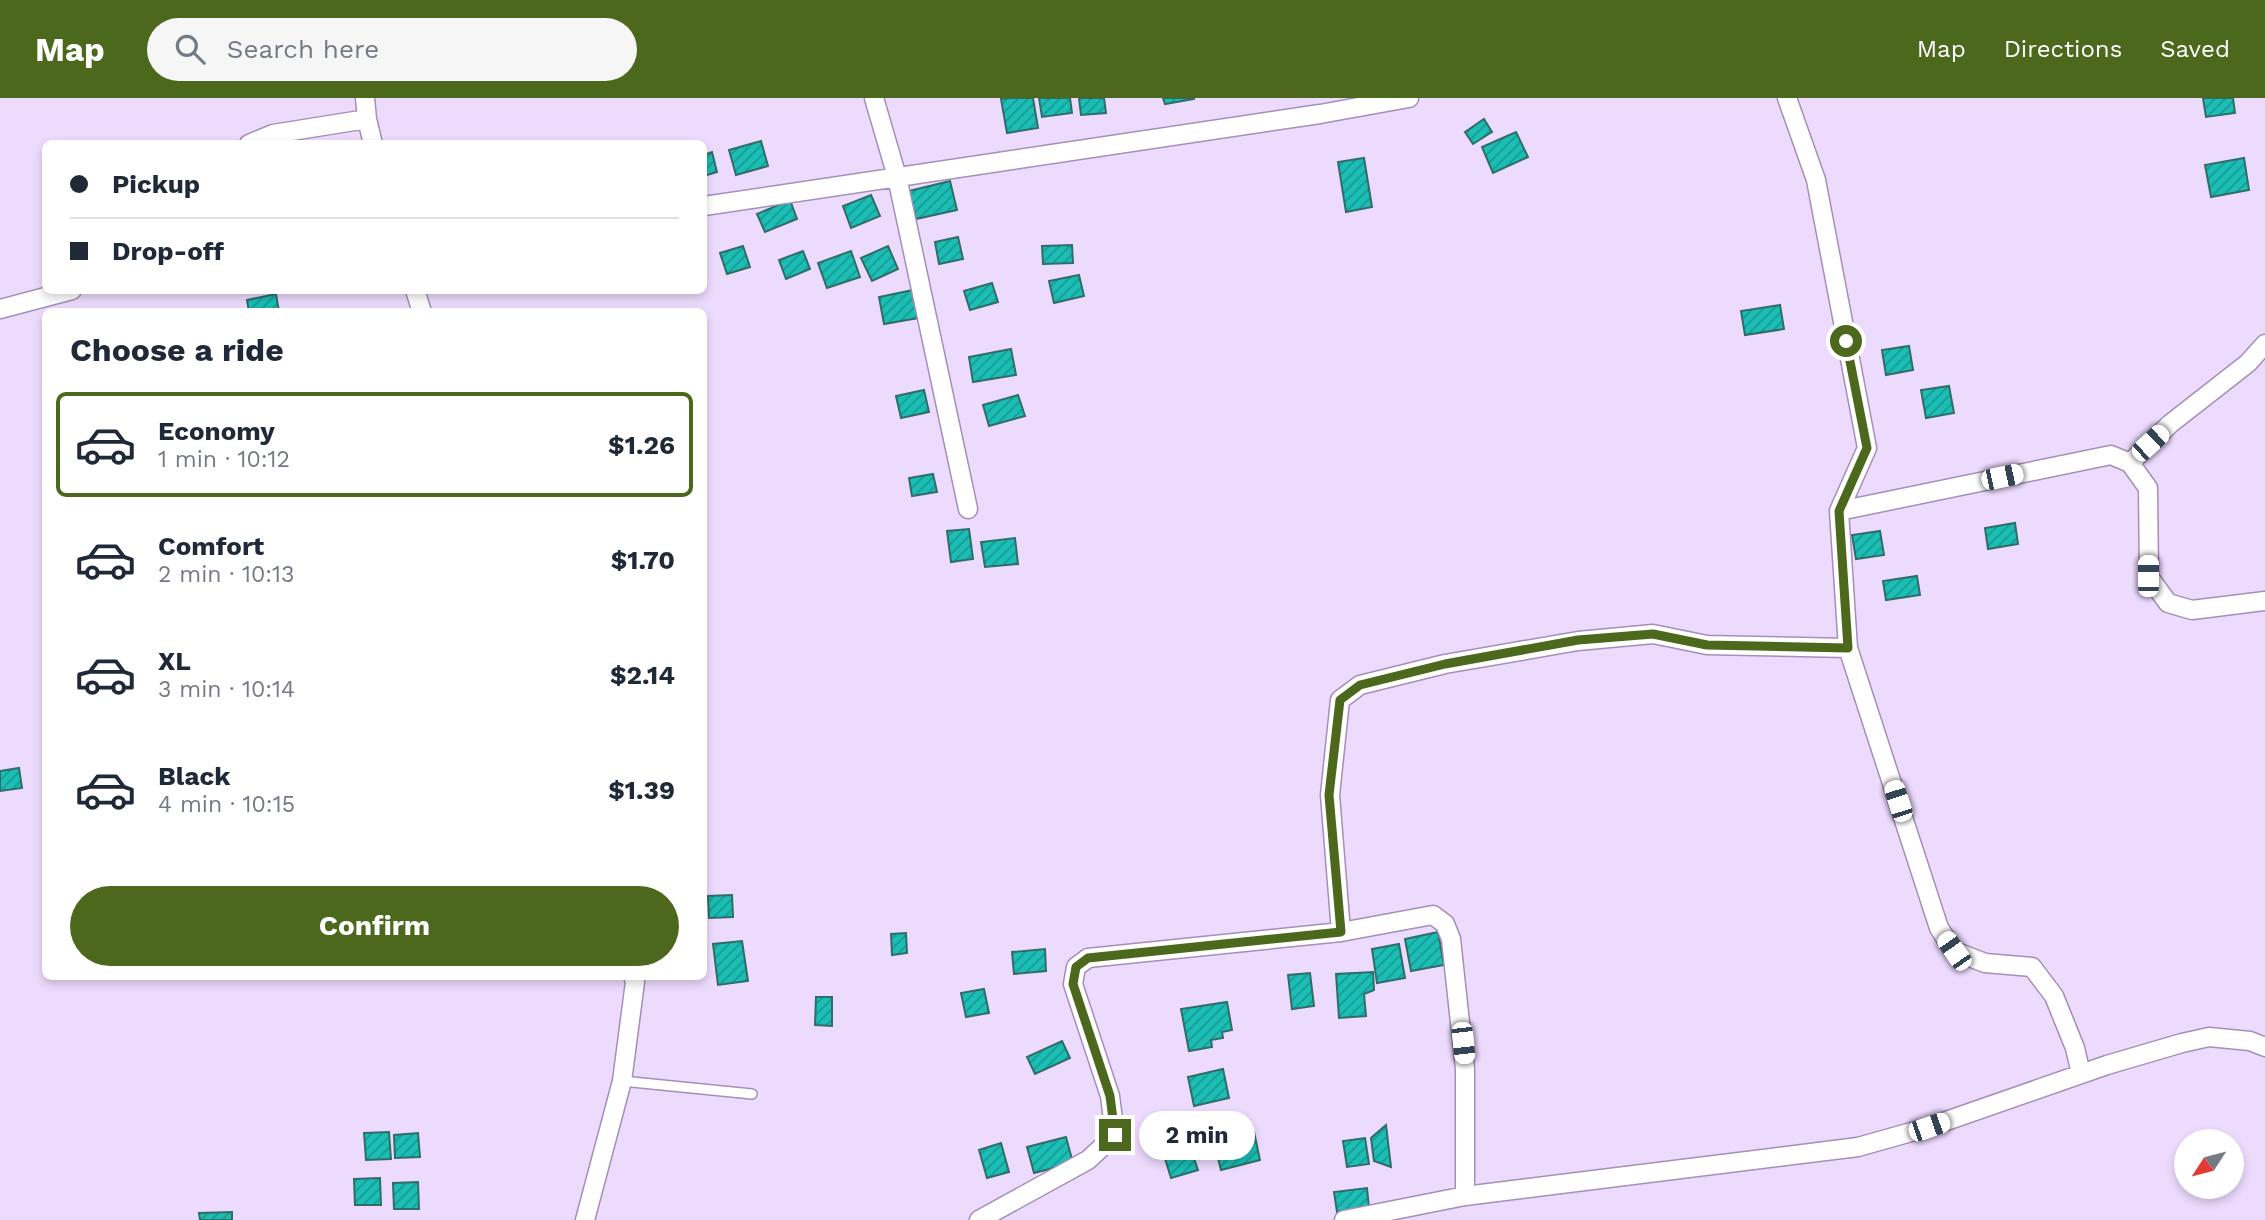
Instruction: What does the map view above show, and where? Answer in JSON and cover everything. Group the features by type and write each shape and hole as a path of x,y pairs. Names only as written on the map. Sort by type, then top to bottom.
{"street":[{"path":"365,98 372,140"},
{"path":"874,98 897,177 968,509"},
{"path":"707,206 1320,114 1409,98"},
{"path":"1787,98 1816,180 1867,448 1839,511 1848,648 1939,928 1954,951 1985,963 2032,967 2054,996 2075,1048 2081,1074"},
{"path":"259,140 273,134 367,118"},
{"path":"0,309 57,294"},
{"path":"2130,463 2170,424 2248,363 2265,344"},
{"path":"1839,511 2111,454 2130,463 2148,488 2148,576 2168,603 2192,610 2265,601"},
{"path":"1341,932 1329,795 1340,700 1360,685 1445,664 1578,640 1653,634 1707,645 1848,648"},
{"path":"979,1220 1088,1160 1115,1135 1110,1096 1073,984 1076,967 1088,958 1341,932 1433,915 1445,924 1451,939 1465,1069 1465,1196"},
{"path":"585,1220 622,1081 634,980"},
{"path":"1343,1220 1465,1196 1858,1147 1929,1127 2081,1074 2182,1043 2209,1037 2250,1041 2265,1047"}],"lane":[{"path":"622,1081 752,1094"}],"building":[{"path":"1033,98 1038,128 1007,133 1001,99"},
{"path":"1039,98 1070,98 1072,113 1042,117"},
{"path":"1079,98 1104,98 1106,113 1081,115"},
{"path":"1163,98 1194,98 1194,99 1165,104"},
{"path":"2203,98 2233,98 2235,113 2206,117"},
{"path":"1484,119 1492,132 1473,144 1465,132"},
{"path":"1516,132 1528,157 1493,173 1482,147"},
{"path":"761,141 768,166 736,175 729,150"},
{"path":"712,152 717,172 707,175 707,154"},
{"path":"1364,158 1372,207 1346,212 1338,162"},
{"path":"2244,158 2249,190 2211,197 2205,165"},
{"path":"950,181 957,210 916,219 909,191"},
{"path":"871,195 880,216 851,228 843,206"},
{"path":"790,200 797,219 765,232 757,214"},
{"path":"958,237 963,259 939,264 935,242"},
{"path":"1072,245 1073,263 1043,264 1042,246"},
{"path":"743,246 750,267 727,274 720,253"},
{"path":"888,246 898,269 872,281 861,258"},
{"path":"803,251 810,269 786,279 779,260"},
{"path":"851,251 860,277 827,288 818,263"},
{"path":"1079,275 1084,296 1054,303 1049,281"},
{"path":"992,283 998,302 970,310 964,291"},
{"path":"913,290 919,318 884,324 879,297"},
{"path":"276,294 278,308 248,308 247,300"},
{"path":"1780,305 1784,329 1745,335 1741,311"},
{"path":"1909,346 1913,370 1886,375 1882,350"},
{"path":"1011,349 1016,375 973,382 969,357"},
{"path":"1949,386 1954,413 1926,418 1921,390"},
{"path":"924,390 929,412 901,418 896,396"},
{"path":"1018,395 1025,416 989,426 983,405"},
{"path":"933,474 937,492 912,496 909,478"},
{"path":"2015,523 2018,544 1988,549 1985,528"},
{"path":"969,529 973,559 951,562 947,531"},
{"path":"1880,531 1884,555 1856,559 1852,535"},
{"path":"1015,538 1018,564 985,567 981,542"},
{"path":"1917,576 1920,595 1886,600 1883,581"},
{"path":"19,768 22,788 0,791 0,771"},
{"path":"732,895 733,917 709,918 708,896"},
{"path":"1438,932 1444,965 1411,971 1405,939"},
{"path":"906,933 907,953 892,955 891,934"},
{"path":"742,941 748,981 718,985 713,944"},
{"path":"1399,944 1405,978 1377,983 1372,949"},
{"path":"1045,949 1046,971 1014,974 1012,952"},
{"path":"1373,972 1374,990 1364,994 1366,1016 1339,1018 1336,974"},
{"path":"1310,973 1314,1006 1292,1009 1288,975"},
{"path":"984,989 989,1013 966,1017 961,993"},
{"path":"816,997 832,997 832,1026 815,1025"},
{"path":"1227,1002 1232,1030 1222,1032 1223,1038 1211,1040 1212,1047 1189,1051 1181,1009"},
{"path":"1062,1041 1070,1058 1035,1074 1027,1057"},
{"path":"1223,1069 1229,1098 1194,1106 1188,1077"},
{"path":"1386,1125 1391,1167 1374,1161 1371,1138"},
{"path":"389,1132 391,1159 366,1160 364,1133"},
{"path":"1254,1132 1260,1160 1221,1170 1214,1142"},
{"path":"418,1133 420,1157 395,1158 394,1135"},
{"path":"1066,1137 1073,1163 1034,1173 1027,1147"},
{"path":"1365,1138 1369,1164 1347,1167 1343,1141"},
{"path":"1001,1143 1009,1172 987,1178 979,1150"},
{"path":"1189,1144 1198,1170 1171,1178 1163,1152"},
{"path":"380,1178 381,1205 355,1205 354,1179"},
{"path":"418,1182 419,1209 394,1209 393,1183"},
{"path":"1367,1188 1369,1208 1337,1212 1334,1192"},
{"path":"232,1212 232,1220 200,1220 199,1213"}],"route":[{"path":"1115,1135 1110,1096 1073,984 1076,967 1088,958 1341,932 1329,795 1340,700 1360,685 1445,664 1578,640 1653,634 1707,645 1848,648 1839,511 1867,448 1846,341"}]}
